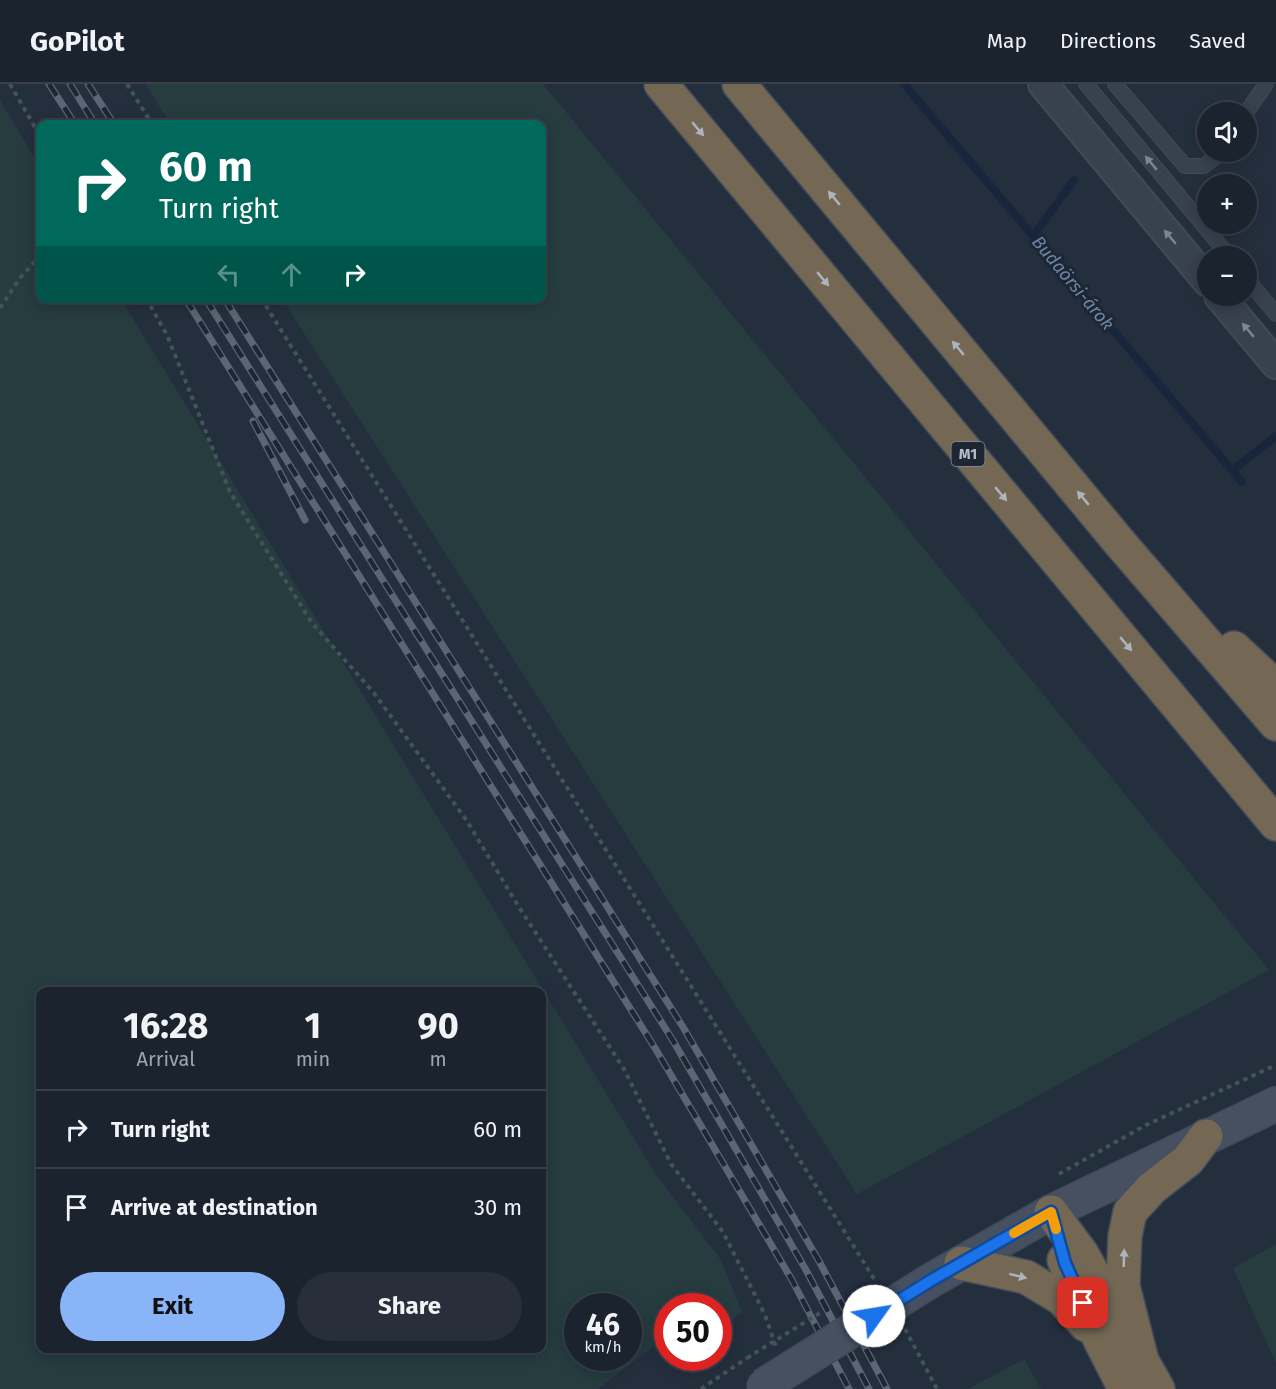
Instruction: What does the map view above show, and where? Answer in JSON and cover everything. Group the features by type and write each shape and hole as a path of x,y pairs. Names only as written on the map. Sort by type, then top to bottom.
{"highway":[{"name":"M1","path":"661,84 1276,824"},
{"path":"739,84 1120,543 1276,724"},
{"path":"1120,543 1276,687"},
{"path":"1141,1357 1124,1286 1125,1236 1130,1212 1152,1188 1188,1160 1206,1136"},
{"path":"1051,1212 1065,1263 1125,1389"},
{"path":"1051,1212 1082,1254 1158,1389"},
{"path":"961,1263 1026,1277 1061,1298 1101,1342"}],"main road":[{"path":"761,1388 930,1281 1051,1212 1276,1104"}],"street":[{"path":"1043,84 1197,269"},
{"path":"1227,306 1276,364"}],"lane":[{"path":"1086,84 1221,246"},
{"path":"1115,84 1185,166 1204,166 1209,162"},
{"path":"1254,102 1266,84"},
{"path":"1257,291 1276,314"}],"path":[{"path":"10,84 36,129"},
{"path":"127,84 150,120"},
{"path":"0,308 20,278 36,260"},
{"path":"149,303 167,335 230,492 312,623 374,693 467,821 517,904 624,1069 671,1164 723,1232 765,1315 780,1357"},
{"path":"264,303 879,1288"},
{"path":"1055,1176 1146,1125 1276,1065"},
{"path":"905,1328 937,1389"},
{"path":"701,1389 747,1358"}],"green space":[{"path":"145,84 543,84 1269,970 857,1194 285,303 546,303 546,120 168,120"},
{"path":"0,100 36,160 36,303 123,303 541,987 36,987 36,1353 546,1353 546,995 655,1173 721,1260 742,1312 732,1320 732,1293 654,1293 654,1346 642,1355 642,1293 564,1293 564,1371 621,1371 598,1389 0,1389"},
{"path":"1276,1244 1276,1363 1233,1268"},
{"path":"1024,1359 1041,1389 968,1389"}],"waterway":[{"name":"Budaörsi-árok","path":"904,84 1242,482"},
{"path":"1033,236 1074,180"},
{"path":"1233,470 1276,436"}],"railway":[{"path":"49,84 72,120"},
{"path":"70,84 92,120"},
{"path":"88,84 111,120"},
{"path":"188,303 655,1048 792,1280 849,1389"},
{"path":"208,303 672,1039 806,1270 869,1389"},
{"path":"227,303 683,1027 819,1261 887,1389"},
{"path":"253,421 305,520"}],"slow traffic":[{"path":"1014,1233 1051,1212 1056,1229"}],"route":[{"path":"874,1316 930,1281 1051,1212 1065,1263 1083,1303"}]}
